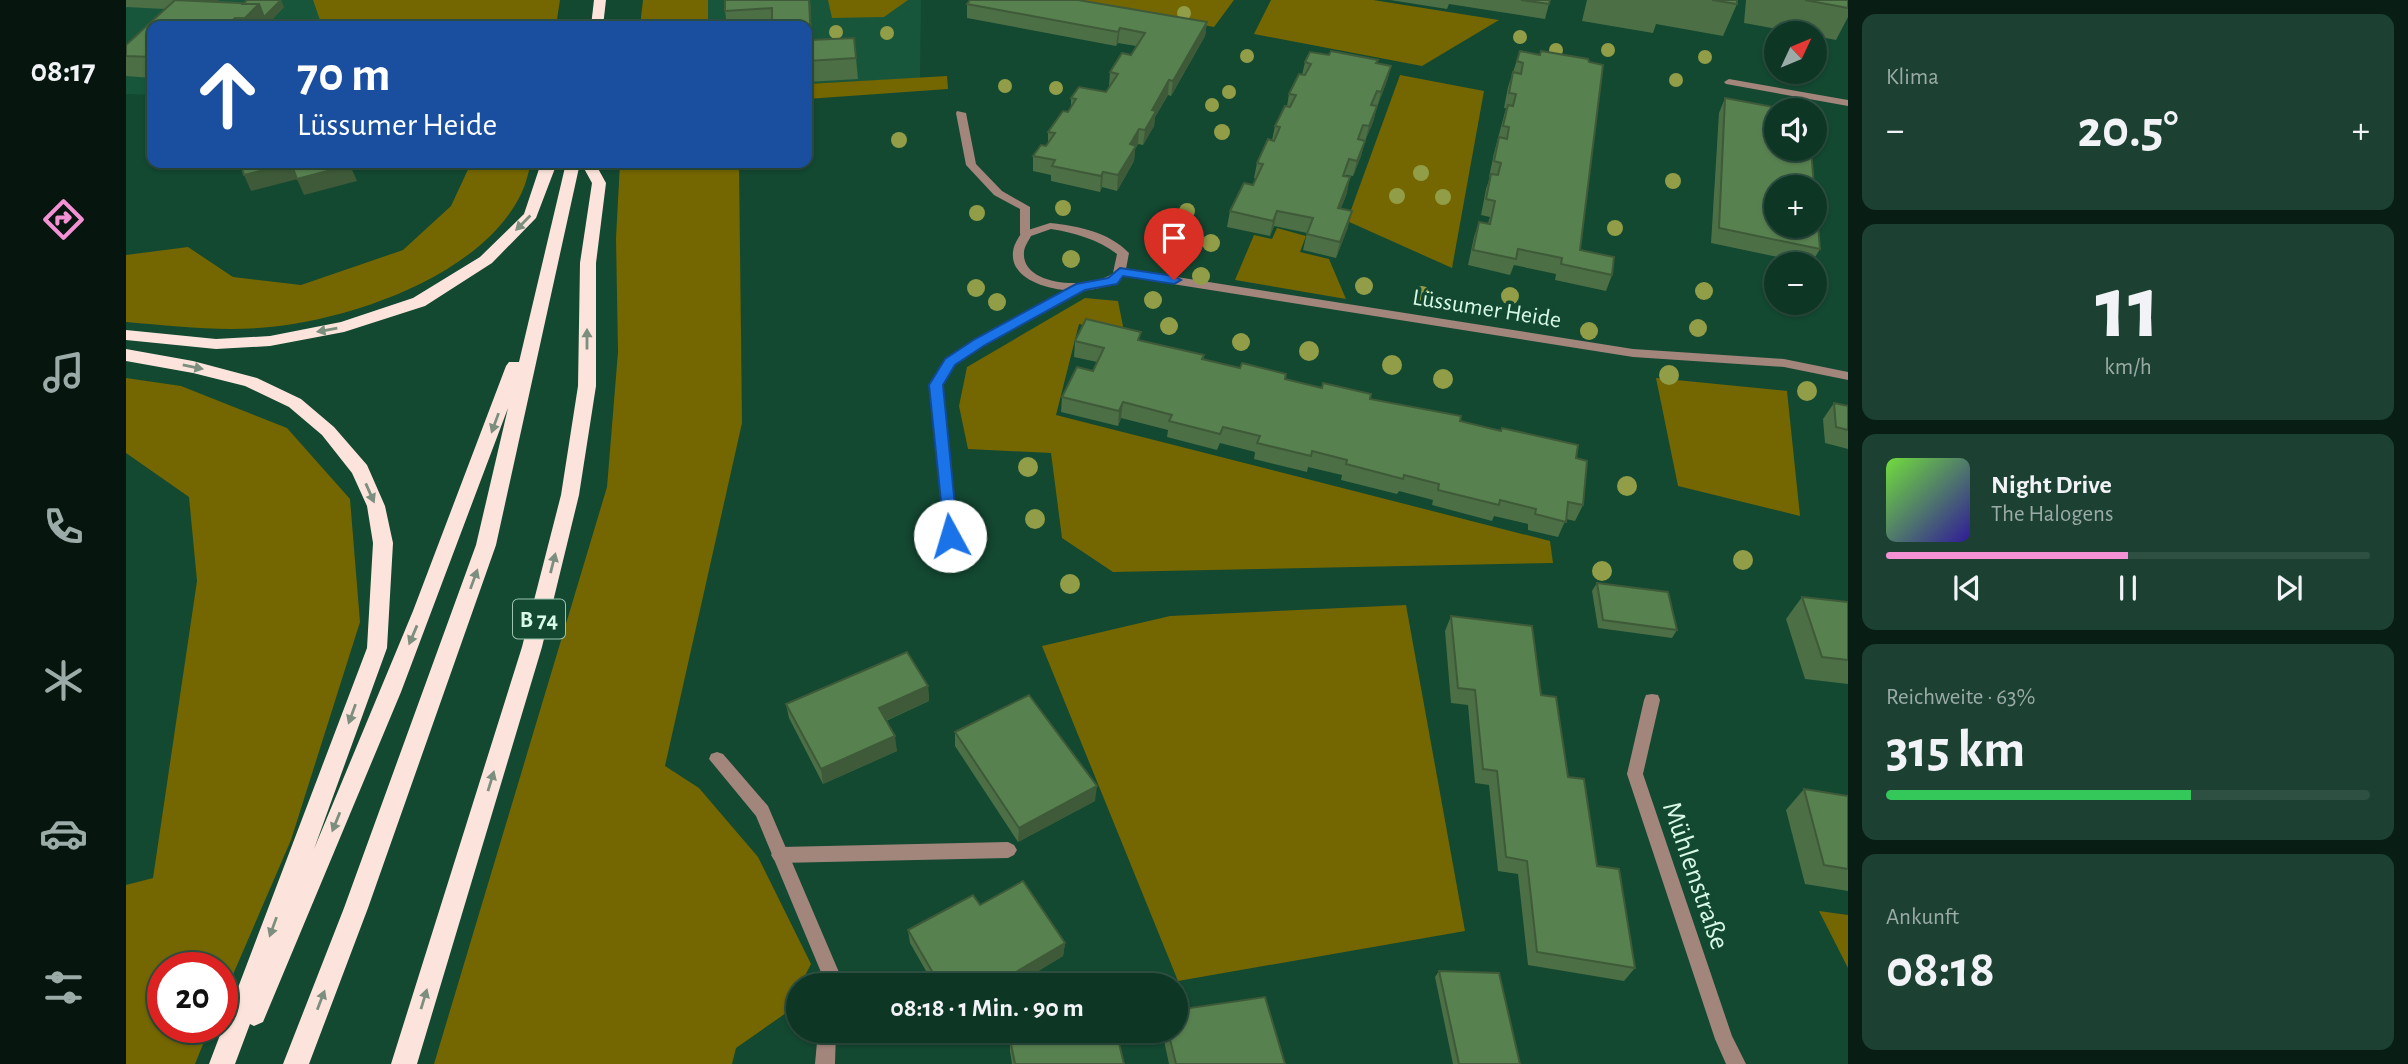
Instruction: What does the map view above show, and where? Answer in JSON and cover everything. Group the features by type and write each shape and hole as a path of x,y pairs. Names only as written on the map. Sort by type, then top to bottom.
{"highway":[{"path":"598,21 600,0"},
{"path":"126,335 216,344 270,341 344,327 419,302 486,260 531,215 546,168"},
{"path":"296,1064 356,908 486,545 572,168"},
{"name":"B 74","path":"404,1064 532,647 570,495 587,386 588,263 599,183 591,168"},
{"path":"231,1064 294,924 450,547 543,289"},
{"path":"126,355 193,366 251,382 295,403 328,431 360,470 376,506 383,543 377,648 222,1064"}],"street":[{"path":"1730,82 1848,103"},
{"path":"961,113 971,165 998,193 1025,207 1027,234 1018,253 1021,267 1034,279 1057,286 1081,287 1112,281 1120,272 1123,253 1106,240 1074,229 1049,226 1027,234"},
{"name":"Lüssumer Heide","path":"1120,272 1633,353 1784,363 1848,376"},
{"path":"953,561 936,385 950,362 960,355 1081,287"},
{"name":"Mühlenstraße","path":"1652,700 1635,774 1724,1039 1736,1064"},
{"path":"717,759 762,811 830,973"},
{"path":"780,855 1008,850"},
{"path":"825,1064 826,1043"}],"shaded area":[{"path":"126,0 313,0 320,21 147,21 147,95 126,94"},
{"path":"313,0 560,0 557,21 320,21"},
{"path":"643,0 708,0 708,21 641,21"},
{"path":"708,0 921,0 920,78 812,84 812,21 708,21"},
{"path":"828,0 908,0 884,17 832,18"},
{"path":"1064,0 1234,0 1214,27"},
{"path":"1271,0 1373,0 1499,20 1422,66 1254,34"},
{"path":"1400,75 1484,91 1452,268 1347,221"},
{"path":"947,76 948,89 812,99 812,84"},
{"path":"469,168 530,168 521,194 500,226 474,250 444,271 410,289 374,303 338,314 270,327 216,329 126,322 126,255 188,247 233,277 301,285 403,250 451,206"},
{"path":"620,168 739,168 742,423 665,766 699,788 758,857 811,964 806,973 786,973 786,1013 736,1048 732,1064 434,1064 607,487 618,352 616,238"},
{"path":"1277,228 1306,236 1300,252 1329,259 1346,299 1235,280 1254,235 1272,239"},
{"path":"1085,298 1118,301 1125,336 1079,324 1056,415 1550,541 1553,563 1113,572 1062,538 1051,453 968,449 959,406 967,367"},
{"path":"126,378 181,386 287,428 350,499 360,622 291,840 238,963 238,952 147,952 147,1043 204,1043 195,1064 126,1064 126,885 153,878 197,581 189,497 126,453"},
{"path":"1656,378 1787,391 1800,516 1678,486"},
{"path":"1406,605 1465,931 1188,979 1188,973 1175,973 1042,646 1170,616"},
{"path":"1819,911 1848,915 1848,968"}],"building":[{"path":"175,0 259,4 245,18 235,18 232,21 152,21"},
{"path":"247,0 281,0 264,17 259,4 243,4"},
{"path":"725,0 809,0 810,21 772,21 772,8 725,11"},
{"path":"970,0 1078,0 1207,22 1173,81 1169,80 1152,110 1156,111 1145,130 1139,129 1130,144 1136,146 1118,175 1103,172 1101,176 1052,166 1055,160 1033,156 1041,145 1046,146 1055,133 1048,132 1063,111 1068,112 1076,99 1071,98 1079,87 1106,92 1118,74 1110,72 1122,53 1131,55 1145,33 1120,28 1118,32 967,4"},
{"path":"1521,0 1550,0 1549,4"},
{"path":"1712,0 1737,0 1737,4"},
{"path":"1805,0 1848,0 1848,8"},
{"path":"147,26 147,57 126,56 126,45"},
{"path":"854,38 856,58 812,61 812,40"},
{"path":"1331,51 1378,60 1376,63 1391,66 1381,92 1377,91 1371,105 1377,106 1369,126 1363,125 1358,139 1365,141 1357,161 1349,159 1343,176 1350,177 1338,208 1352,211 1340,242 1307,234 1313,218 1277,211 1273,221 1230,211 1244,183 1253,185 1263,164 1257,163 1268,139 1274,141 1280,127 1275,126 1285,106 1290,107 1296,95 1289,94 1299,74 1305,75 1311,64 1305,62 1310,52 1329,55"},
{"path":"1520,51 1540,55 1541,51 1588,59 1589,62 1603,65 1580,250 1614,257 1612,275 1561,264 1562,258 1518,249 1516,259 1473,250 1479,222 1490,224 1495,201 1486,199 1491,174 1498,175 1501,163 1494,161 1499,137 1507,139 1509,127 1503,126 1508,105 1513,106 1516,94 1509,93 1513,72 1521,74 1523,63 1517,61"},
{"path":"1725,98 1764,105 1764,161 1812,161 1813,175 1764,175 1764,237 1719,228"},
{"path":"242,168 271,168 244,175"},
{"path":"293,168 339,168 297,179"},
{"path":"1767,238 1819,238 1820,249"},
{"path":"1086,319 1141,332 1138,340 1204,355 1202,359 1240,368 1242,363 1286,374 1285,379 1322,388 1323,383 1371,394 1370,399 1461,416 1460,421 1501,431 1502,428 1578,445 1576,458 1587,461 1583,505 1568,502 1566,522 1535,514 1536,509 1500,500 1499,505 1438,490 1439,484 1404,475 1403,479 1346,464 1347,460 1312,451 1311,456 1257,443 1260,436 1223,427 1220,434 1169,421 1172,415 1123,402 1119,411 1062,397 1077,367 1093,371 1104,348 1075,341"},
{"path":"1834,403 1848,406 1848,430 1836,427"},
{"path":"1597,583 1668,592 1677,630 1603,620"},
{"path":"1802,597 1848,602 1848,660 1822,657"},
{"path":"1451,616 1532,626 1541,695 1556,697 1568,777 1584,779 1597,866 1619,869 1635,968 1537,952 1527,861 1506,857 1497,771 1483,769 1475,690 1458,688"},
{"path":"907,652 928,686 879,708 895,736 821,769 786,704"},
{"path":"1029,695 1097,786 1019,828 955,732"},
{"path":"1804,789 1848,796 1848,869 1824,865"},
{"path":"1023,881 1065,943 1014,973 933,973 908,930 973,895 980,905"},
{"path":"1439,971 1499,973 1520,1064 1459,1064"},
{"path":"1265,997 1285,1064 1176,1064 1171,1043 1188,1043 1188,1008"},
{"path":"1011,1043 1119,1043 1124,1064 1015,1064"}],"route":[{"path":"950,536 936,385 950,362 980,342 1081,287 1112,281 1120,272 1174,280"}]}
